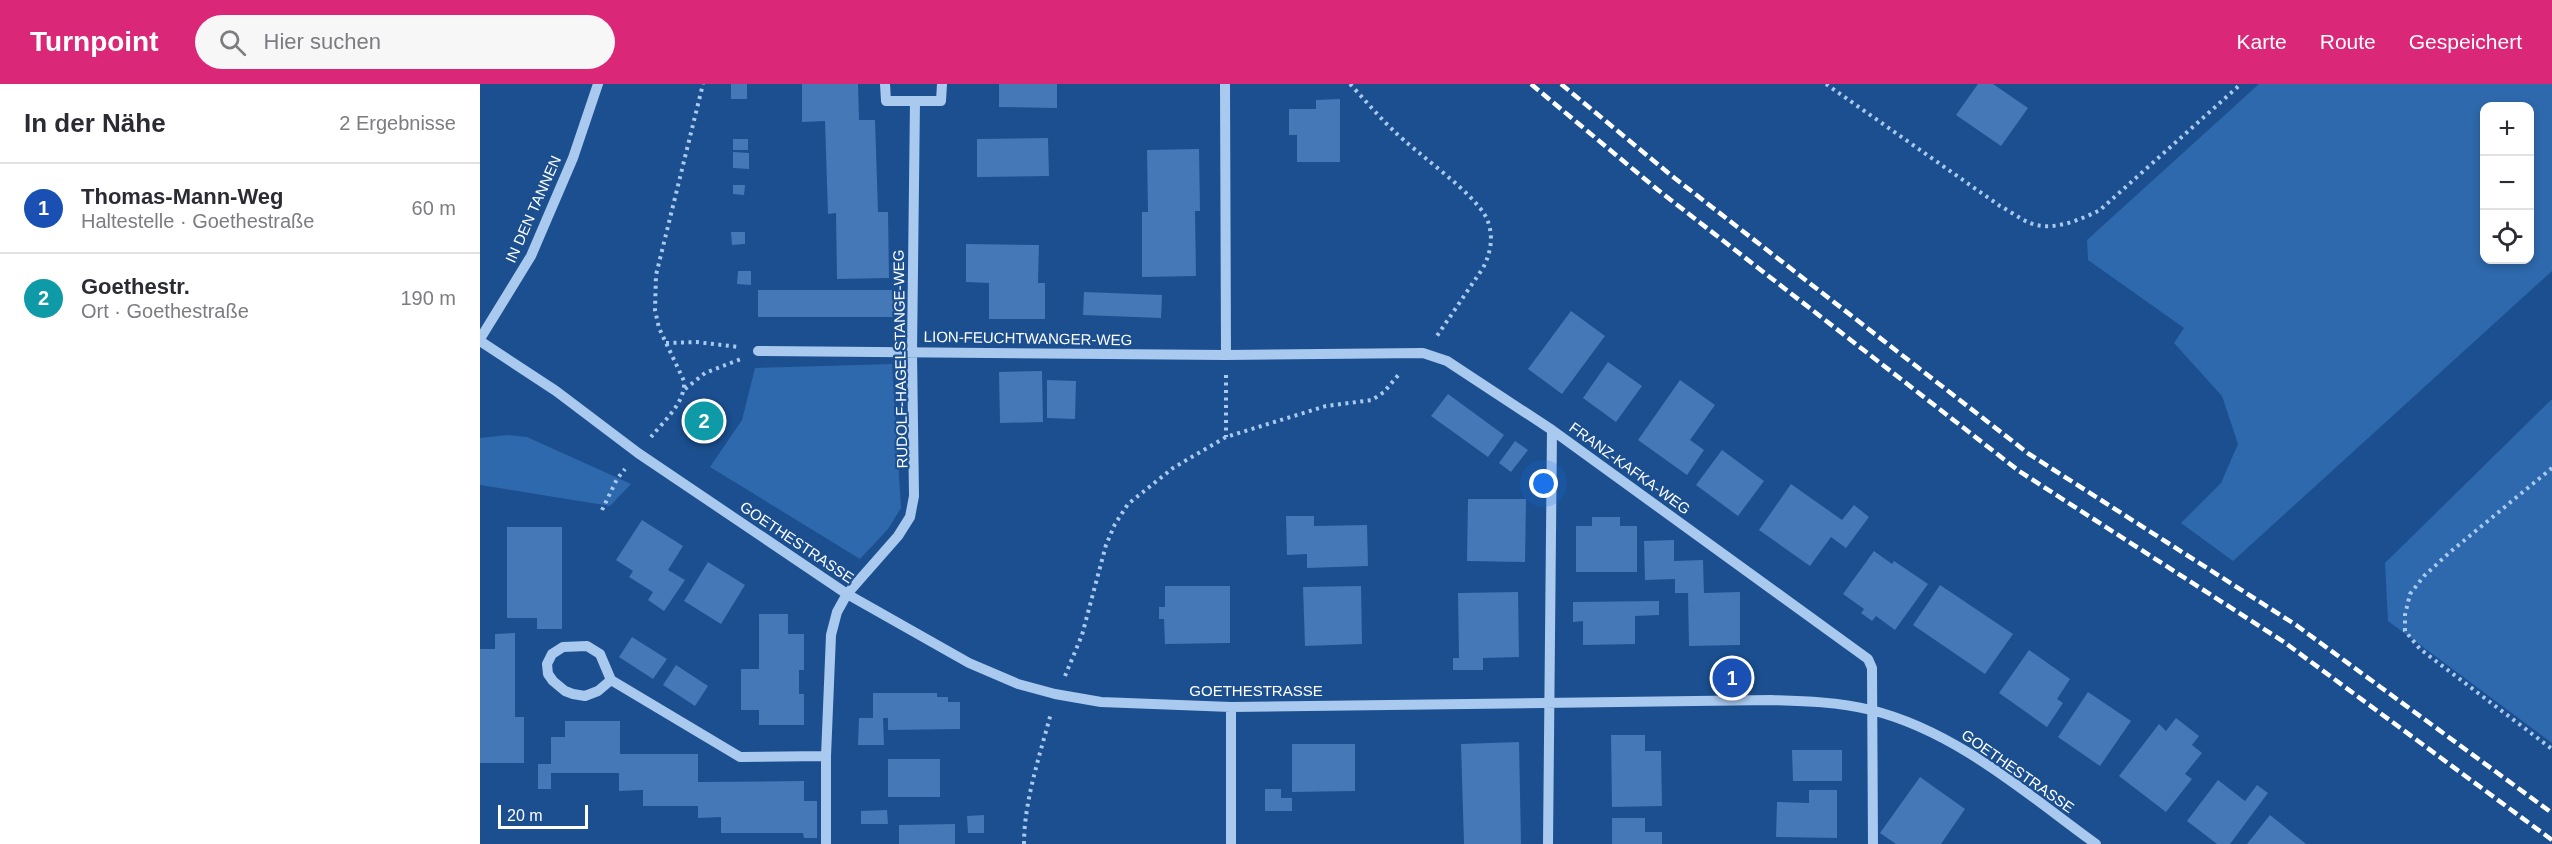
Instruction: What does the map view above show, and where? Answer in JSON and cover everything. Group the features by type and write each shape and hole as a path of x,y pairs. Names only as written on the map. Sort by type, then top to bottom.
{"street":[{"name":"IN DEN TANNEN","path":"480,340 531,256 573,158 598,84"},
{"path":"885,84 886,101 942,101 942,84"},
{"path":"1225,84 1226,355"},
{"name":"RUDOLF-HAGELSTANGE-WEG","path":"826,844 826,756 831,635 837,612 847,594 898,536 910,517 916,478 912,352 915,101"},
{"name":"GOETHESTRASSE","path":"480,340 556,391 638,453 847,594 969,663 1018,684 1055,694 1101,702 1231,706 1771,700 1824,702 1872,710 1910,723 1951,743 1992,768 2097,844"},
{"name":"LION-FEUCHTWANGER-WEG","path":"758,351 1226,355 1424,353 1447,361 1552,430"},
{"name":"FRANZ-KAFKA-WEG","path":"1548,844 1552,430"},
{"name":"FRANZ-KAFKA-WEG","path":"1552,430 1863,653 1868,659 1872,668 1873,844"},
{"path":"611,680 585,696 564,691 548,674 547,664 552,654 563,647 587,646 600,654 611,680 740,757 826,756"},
{"path":"1231,706 1232,844"}],"path":[{"path":"685,389 684,381 659,328 655,310 656,275 702,84"},
{"path":"1024,844 1024,828 1029,800 1055,694 1082,635 1106,545 1115,524 1128,504 1173,468 1226,437 1326,406 1372,400 1384,392 1404,368 1424,353 1486,262 1492,239 1487,219 1472,200 1394,131 1350,84"},
{"path":"1826,84 2001,206 2030,224 2049,226 2079,220 2100,210 2241,84"},
{"path":"666,343 704,342 758,351"},
{"path":"602,510 617,479 678,402 685,389 705,373 758,351"},
{"path":"1226,355 1226,437"},
{"path":"2552,468 2424,576 2410,594 2405,615 2406,631 2420,650 2552,749"}],"shaded area":[{"path":"2259,84 2552,84 2552,271 2233,561 2181,523 2221,483 2238,444 2222,396 2174,343 2184,328 2088,260 2087,240"},
{"path":"892,364 901,508 888,529 860,559 710,467 742,420 755,368"},
{"path":"2552,399 2552,743 2388,621 2385,563"},
{"path":"507,435 527,437 631,484 610,506 480,485 480,438"}],"building":[{"path":"731,84 747,84 747,99 731,99"},
{"path":"802,84 858,84 859,120 875,120 878,212 888,212 889,278 837,279 836,213 828,214 825,121 802,122"},
{"path":"999,84 1057,84 1057,108 999,107"},
{"path":"1978,84 1993,84 2028,108 2001,146 1956,115"},
{"path":"1340,99 1340,162 1297,162 1297,135 1289,135 1289,109 1316,109 1316,100"},
{"path":"1048,138 1049,176 977,177 977,139"},
{"path":"733,139 748,139 748,150 733,150"},
{"path":"1199,149 1200,211 1195,211 1196,276 1142,277 1142,212 1148,212 1147,150"},
{"path":"733,152 749,153 749,169 733,168"},
{"path":"733,185 745,185 744,195 733,194"},
{"path":"731,232 745,232 745,244 732,245"},
{"path":"966,244 1039,245 1038,283 1045,283 1045,319 989,319 989,283 966,282"},
{"path":"738,271 751,271 751,285 737,284"},
{"path":"758,290 893,290 893,317 758,317"},
{"path":"1084,292 1162,295 1161,318 1083,315"},
{"path":"1571,311 1605,336 1562,394 1528,369"},
{"path":"1608,362 1642,386 1616,422 1583,398"},
{"path":"1042,371 1043,422 1000,423 999,372"},
{"path":"1047,380 1076,381 1075,419 1047,418"},
{"path":"1680,380 1715,405 1690,440 1704,450 1687,475 1638,440"},
{"path":"1448,394 1504,435 1488,457 1431,416"},
{"path":"704,405 719,416 704,438 689,426"},
{"path":"1515,441 1528,450 1511,472 1499,463"},
{"path":"1722,450 1764,481 1738,516 1696,485"},
{"path":"1791,484 1842,520 1854,505 1869,517 1846,548 1831,537 1810,566 1759,530"},
{"path":"1468,499 1526,499 1525,562 1467,561"},
{"path":"1286,516 1314,516 1314,526 1367,525 1368,566 1307,568 1307,554 1287,555"},
{"path":"1592,517 1620,517 1620,526 1637,526 1637,572 1576,572 1576,526 1592,526"},
{"path":"642,520 683,546 668,570 685,580 664,611 648,600 653,592 629,577 633,571 616,560"},
{"path":"507,527 562,527 562,629 537,629 537,618 507,618"},
{"path":"1674,540 1674,561 1703,560 1704,593 1740,592 1740,645 1689,646 1688,593 1675,593 1675,579 1645,580 1644,541"},
{"path":"1874,551 1892,564 1894,561 1928,584 1895,630 1876,616 1872,621 1861,613 1864,609 1843,594"},
{"path":"708,562 745,585 721,624 684,601"},
{"path":"1940,585 2013,634 1985,674 1913,625"},
{"path":"1165,586 1230,586 1230,643 1165,644 1164,619 1159,619 1159,607 1165,607"},
{"path":"1361,586 1362,644 1305,646 1303,587"},
{"path":"1518,592 1519,657 1483,658 1483,670 1453,670 1453,658 1459,658 1458,593"},
{"path":"1659,601 1659,615 1635,616 1635,644 1583,645 1583,621 1573,622 1573,602"},
{"path":"759,614 788,614 788,634 804,634 804,670 799,670 799,694 804,694 804,725 759,725 759,710 741,710 741,669 759,669"},
{"path":"515,633 515,717 524,717 524,763 480,763 480,649 495,649 495,634"},
{"path":"632,637 667,659 653,679 619,657"},
{"path":"2029,650 2070,679 2057,699 2063,703 2047,727 1999,693"},
{"path":"676,665 708,686 695,706 663,685"},
{"path":"2088,692 2131,721 2100,766 2058,737"},
{"path":"873,693 937,693 937,697 948,697 948,702 960,702 960,729 888,730 888,718 883,718 884,745 858,745 859,718 873,718"},
{"path":"2176,718 2199,736 2192,745 2202,753 2185,774 2192,779 2166,812 2119,776 2159,724 2166,731"},
{"path":"565,721 620,721 620,754 698,754 698,782 804,781 804,801 817,801 817,838 804,838 803,833 721,833 721,817 698,818 698,806 643,806 643,790 619,791 619,773 551,773 551,789 538,789 538,764 551,764 551,737 565,737"},
{"path":"1611,735 1645,735 1645,751 1661,751 1662,806 1612,807"},
{"path":"1519,742 1521,844 1464,844 1461,744"},
{"path":"1292,744 1355,744 1355,791 1292,792"},
{"path":"1792,750 1842,750 1842,781 1793,781"},
{"path":"888,759 940,759 940,797 888,797"},
{"path":"1920,777 1965,809 1941,844 1896,844 1880,833"},
{"path":"2218,780 2245,801 2257,785 2268,793 2230,844 2217,844 2187,821"},
{"path":"1265,789 1281,789 1281,798 1292,798 1292,811 1265,811"},
{"path":"1809,790 1837,790 1837,838 1776,837 1777,802 1809,803"},
{"path":"887,810 888,824 861,824 861,811"},
{"path":"984,815 984,833 968,833 967,816"},
{"path":"2270,815 2306,844 2247,844"},
{"path":"1612,818 1645,818 1645,832 1662,832 1662,844 1612,844"},
{"path":"955,824 955,844 899,844 899,825"}],"railway":[{"path":"1531,84 1658,190 2019,471 2284,642 2552,840"},
{"path":"1561,84 1672,176 2029,454 2296,625 2552,813"}],"place":[{"name":"Goethestr.","path":"704,421"},
{"name":"Thomas-Mann-Weg","path":"1732,678"}]}
